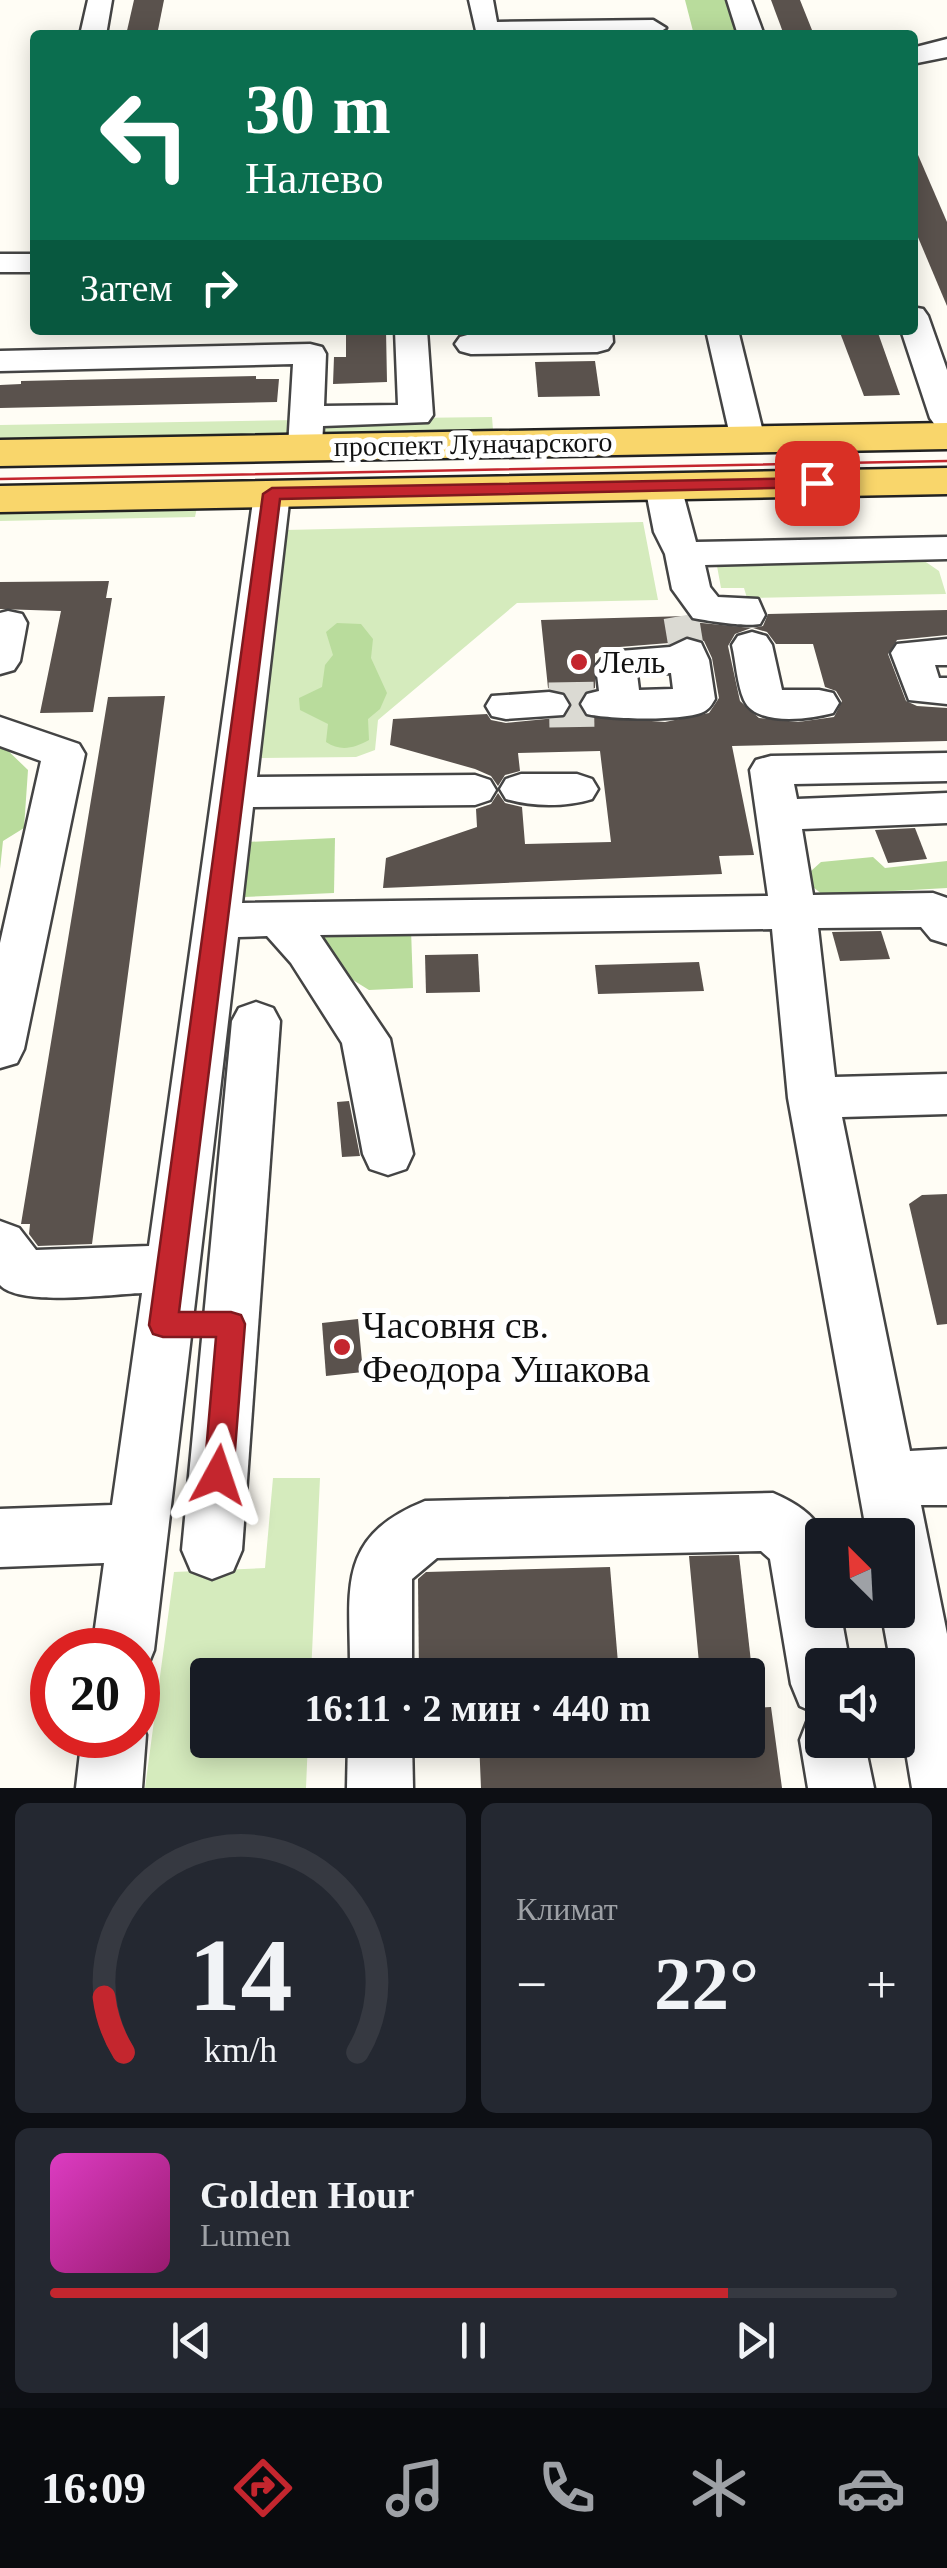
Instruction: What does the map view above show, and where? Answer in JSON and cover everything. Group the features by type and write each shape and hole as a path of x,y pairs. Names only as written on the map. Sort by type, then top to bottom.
{"main road":[{"name":"проспект Луначарского","path":"0,453 306,432 748,440 947,436"},
{"name":"проспект Луначарского","path":"0,499 947,481"}],"street":[{"path":"93,30 100,0"},
{"path":"481,0 486,30"},
{"path":"646,0 654,30"},
{"path":"739,0 748,30"},
{"path":"918,56 931,56 947,47"},
{"path":"0,263 30,262"},
{"path":"918,316 947,315"},
{"path":"918,333 947,418"},
{"path":"220,355 239,335"},
{"path":"0,361 310,354 306,432 416,415 411,337 597,342 596,335"},
{"path":"723,335 748,440"},
{"path":"611,704 690,702 695,698 686,614 662,486"},
{"path":"125,1628 272,494"},
{"path":"686,614 946,550"},
{"path":"686,614 707,608 744,608 763,698 772,704 820,702"},
{"path":"947,652 911,654 923,691 947,690"},
{"path":"506,706 549,705"},
{"path":"0,732 64,754 0,1050"},
{"path":"902,1518 813,1098 793,910 771,770 947,768"},
{"path":"521,789 578,789"},
{"path":"234,792 475,790"},
{"path":"777,815 947,808"},
{"path":"217,920 793,910 942,914"},
{"path":"278,919 307,951 366,1040 388,1154"},
{"path":"212,1550 256,1021"},
{"path":"813,1098 947,1094"},
{"path":"0,1244 23,1274 171,1269"},
{"path":"163,1325 231,1324"},
{"path":"915,1530 947,1478"},
{"path":"381,1658 382,1566 425,1530 773,1522 798,1545 816,1648"},
{"path":"0,1538 136,1533"},
{"path":"915,1595 945,1788"},
{"path":"109,1788 112,1758"},
{"path":"380,1758 380,1788"},
{"path":"835,1758 841,1788"}],"green space":[{"path":"685,0 733,0 742,30 693,30"},
{"path":"492,417 493,430 318,433 328,419"},
{"path":"296,420 295,433 0,439 0,425"},
{"path":"197,507 195,517 0,521 0,510"},
{"path":"643,522 658,600 517,603 378,720 375,750 356,757 260,758 285,530"},
{"path":"923,560 939,571 946,594 747,598 744,588 721,588 717,566"},
{"path":"337,623 361,624 373,639 371,658 387,693 380,709 368,719 369,740 348,748 326,742 328,724 300,710 299,698 322,687 325,665 333,655 326,632"},
{"path":"0,743 28,770 24,828 3,841 0,869"},
{"path":"335,838 334,893 244,897 247,842"},
{"path":"873,857 885,868 947,861 947,888 823,895 813,887 811,871 821,862"},
{"path":"313,929 411,929 413,988 369,990 324,962"},
{"path":"273,1478 320,1478 312,1658 190,1658 190,1758 307,1758 306,1788 145,1788 149,1758 160,1758 160,1676 174,1572 265,1568"}],"building":[{"path":"134,0 164,0 158,30 127,30"},
{"path":"771,0 800,0 812,30 782,30"},
{"path":"918,155 947,222 947,306 918,237"},
{"path":"346,335 386,335 387,382 333,384 334,357 346,357"},
{"path":"841,335 879,335 900,395 864,396"},
{"path":"595,361 600,396 538,397 535,362"},
{"path":"256,376 279,379 277,402 0,408 0,385 21,381"},
{"path":"109,581 106,598 112,598 93,712 40,713 61,611 0,609 0,582"},
{"path":"947,610 947,635 897,640 888,654 906,701 917,706 947,708 947,741 732,746 754,855 719,856 722,874 383,888 386,858 477,827 476,809 491,804 498,793 505,803 522,807 525,844 611,842 600,751 518,753 520,771 505,775 498,786 491,776 475,769 390,745 393,719 487,714 491,720 506,723 566,717 572,707 566,693 548,688 541,620 687,616 692,622 751,628 735,634 728,646 740,701 759,718 798,722 834,717 842,701 836,691 825,687 813,644 776,644 767,632 753,628 763,626 768,614","holes":["685,636 704,641 712,658 719,698 709,713 665,722 584,716 578,702 584,692 595,688 595,654 607,648 669,643"]},
{"path":"165,696 92,1244 38,1246 29,1234 30,1224 21,1224 108,697"},
{"path":"915,828 927,859 888,863 875,830"},
{"path":"881,931 890,959 840,961 832,932"},
{"path":"478,954 480,992 426,993 425,955"},
{"path":"699,962 704,991 598,994 595,965"},
{"path":"349,1101 360,1156 342,1157 337,1102"},
{"path":"947,1194 947,1324 937,1325 909,1204 922,1195"},
{"name":"Часовня св. Феодора Ушакова","path":"358,1319 363,1372 326,1376 322,1323"},
{"path":"739,1555 751,1658 699,1658 689,1556"},
{"path":"610,1567 618,1658 419,1658 418,1579 426,1572"},
{"path":"765,1707 771,1707 782,1788 481,1788 480,1758 765,1758"}],"tunnel":[{"path":"681,616 687,652"},
{"path":"549,705 601,704"}],"tram line":[{"path":"0,479 947,461"}],"place":[{"name":"Лель","path":"579,662"},
{"name":"Часовня св. Феодора Ушакова","path":"342,1347"}],"route":[{"path":"218,1475 231,1324 163,1325 272,494 817,483"}]}
